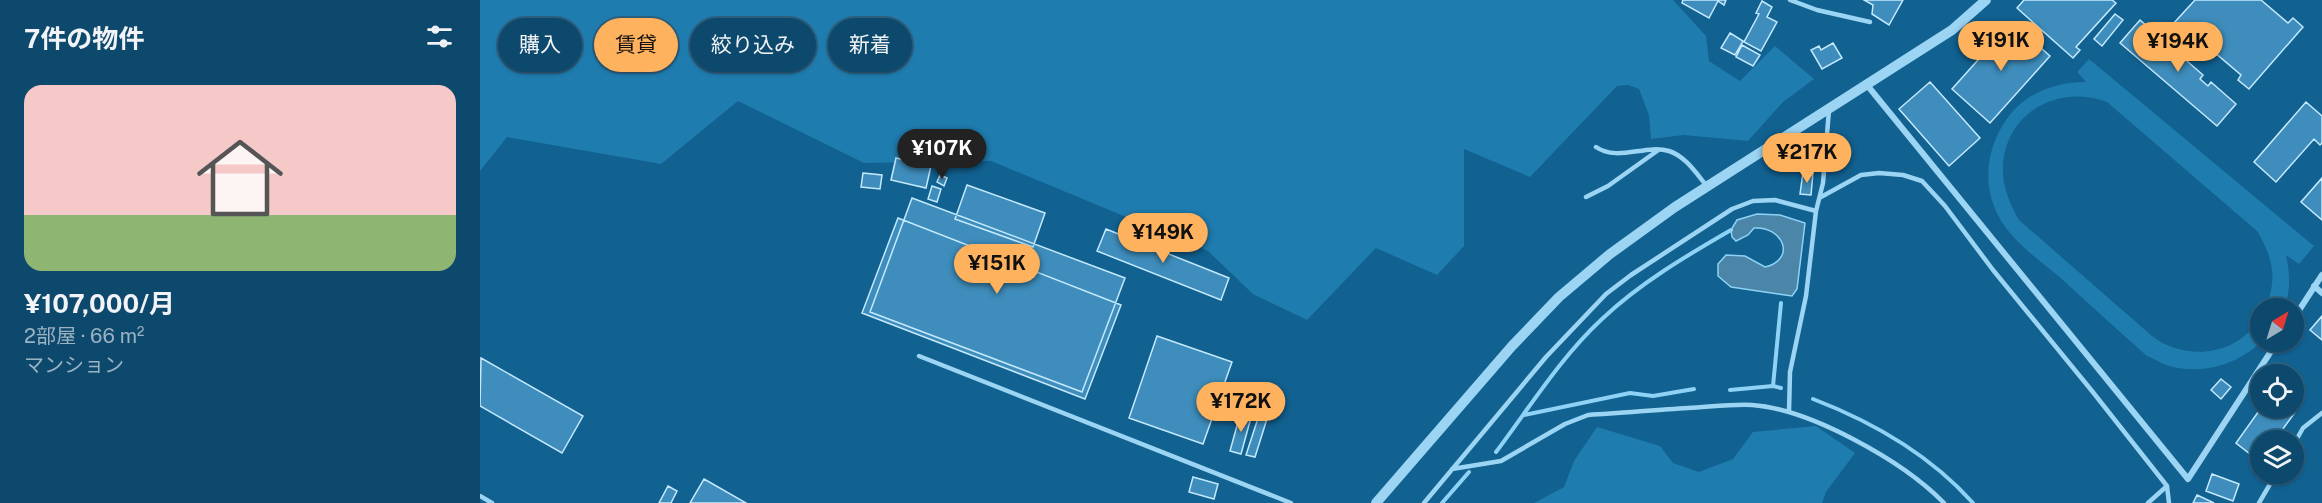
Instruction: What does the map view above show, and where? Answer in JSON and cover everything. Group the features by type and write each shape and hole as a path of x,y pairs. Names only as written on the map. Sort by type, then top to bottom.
{"street":[{"path":"1376,503 1512,346 1559,297 1610,254 1707,186 1952,30 1986,0"},
{"path":"1867,85 2188,479 2271,352"},
{"path":"2304,302 2322,275"},
{"path":"2314,286 2322,293"}],"lane":[{"path":"1790,0 1817,10 1870,22"},
{"path":"1789,412 1790,372 1806,296 1816,211 1821,196 1829,110"},
{"path":"1596,147 1606,154 1669,151 1687,162 1707,186"},
{"path":"1586,197 1608,186 1657,151"},
{"path":"1821,196 1861,175 1879,173 1903,175 1922,181 1945,206 1993,270 2092,390 2167,486 2169,503"},
{"path":"1424,503 1546,357 1606,294 1631,275 1732,209 1753,201 1782,201 1816,211"},
{"path":"919,356 1291,503"},
{"path":"1452,469 1501,461 1565,424 1588,415 1743,405 1789,412 1835,431 1886,459 1944,503"},
{"path":"2302,430 2322,413"},
{"path":"2259,503 2270,484"},
{"path":"2148,503 2167,486"},
{"path":"480,496 492,503"}],"shaded area":[{"path":"480,0 1673,0 1706,36 1709,61 1740,81 1775,46 1814,79 1783,102 1748,141 1684,135 1651,139 1649,115 1639,89 1628,85 1617,86 1530,177 1464,149 1464,246 1437,275 1376,248 1307,320 1253,294 1208,251 991,161 864,163 738,101 661,164 507,137 480,171"},
{"path":"2089,59 2314,246 2299,264 2286,255 2289,282 2287,298 2269,298 2272,269 2267,250 2257,231 2107,102 2089,97 2054,100 2038,107 2013,131 2006,148 2003,174 2007,195 2019,220 2152,336 2165,344 2195,352 2210,351 2239,340 2250,331 2250,351 2220,365 2197,369 2170,366 2147,356 2022,246 2001,220 1994,207 1988,179 1989,164 1997,136 2011,113 2029,97 2062,84 2086,82 2077,72"},
{"path":"1757,214 1780,215 1805,223 1797,289 1792,296 1731,287 1718,276 1718,264 1726,255 1745,256 1765,267 1775,263 1781,257 1782,244 1779,237 1772,232 1754,228 1748,235 1736,241 1732,237 1731,230 1737,220"},
{"path":"1816,426 1855,453 1826,492 1822,503 1534,503 1564,487 1574,461 1597,427 1660,446 1673,463 1699,472 1733,459 1753,432"}],"building":[{"path":"1683,0 1726,0 1724,5 1718,1 1709,18 1682,3"},
{"path":"1864,0 1903,0 1889,25 1872,14 1873,5"},
{"path":"2024,0 2112,0 2116,3 2076,47 2080,50 2073,58 2017,8"},
{"path":"2195,0 2261,0 2288,23 2293,18 2303,27 2249,89 2238,80 2241,75 2188,30 2184,33 2173,24"},
{"path":"1762,1 1772,7 1767,17 1777,22 1761,51 1744,42 1759,14 1756,13"},
{"path":"2115,14 2123,20 2102,46 2094,39"},
{"path":"2140,20 2203,75 2200,79 2208,86 2211,82 2236,104 2217,126 2120,43"},
{"path":"2012,22 2050,56 1990,123 1952,89"},
{"path":"1730,33 1743,41 1735,55 1721,48"},
{"path":"1833,43 1842,58 1822,69 1811,50 1819,46 1821,50"},
{"path":"1742,45 1760,55 1753,66 1736,57"},
{"path":"1930,82 1980,138 1949,166 1899,109"},
{"path":"2306,102 2322,116 2322,143 2320,145 2314,139 2276,182 2254,162"},
{"path":"896,158 931,166 926,188 891,180"},
{"path":"1803,172 1813,173 1811,195 1800,194"},
{"path":"863,173 882,175 880,189 861,187"},
{"path":"940,175 947,178 944,186 937,182"},
{"path":"2322,178 2322,220 2301,202"},
{"path":"967,185 1045,213 1033,247 955,219"},
{"path":"932,186 941,189 937,202 928,199"},
{"path":"912,198 1125,278 1082,392 870,312"},
{"path":"898,218 1121,305 1085,399 862,313"},
{"path":"1106,229 1229,278 1221,300 1097,251"},
{"path":"2322,316 2322,340 2310,330"},
{"path":"1157,336 1232,362 1203,444 1129,418"},
{"path":"481,358 583,416 562,453 480,406"},
{"path":"2221,379 2231,387 2221,399 2211,390"},
{"path":"1263,403 1271,406 1255,457 1246,455"},
{"path":"1241,411 1252,414 1241,454 1230,451"},
{"path":"2254,418 2291,418 2282,430 2250,430 2250,454 2236,443"},
{"path":"2212,474 2239,484 2233,501 2206,491"},
{"path":"1193,477 1218,484 1214,499 1189,492"},
{"path":"704,479 746,503 690,503"},
{"path":"668,486 677,491 671,503 659,503"},
{"path":"2197,495 2214,503 2193,503"}],"waterway":[{"path":"1496,452 1559,366 1602,319 1648,282 1731,230"},
{"path":"1730,390 1773,386 1781,303"},
{"path":"1773,386 1781,388"},
{"path":"1524,415 1630,393 1653,396 1694,389"},
{"path":"1813,399 1879,429 1919,455 1973,503"},
{"path":"1442,503 1469,472"}]}
